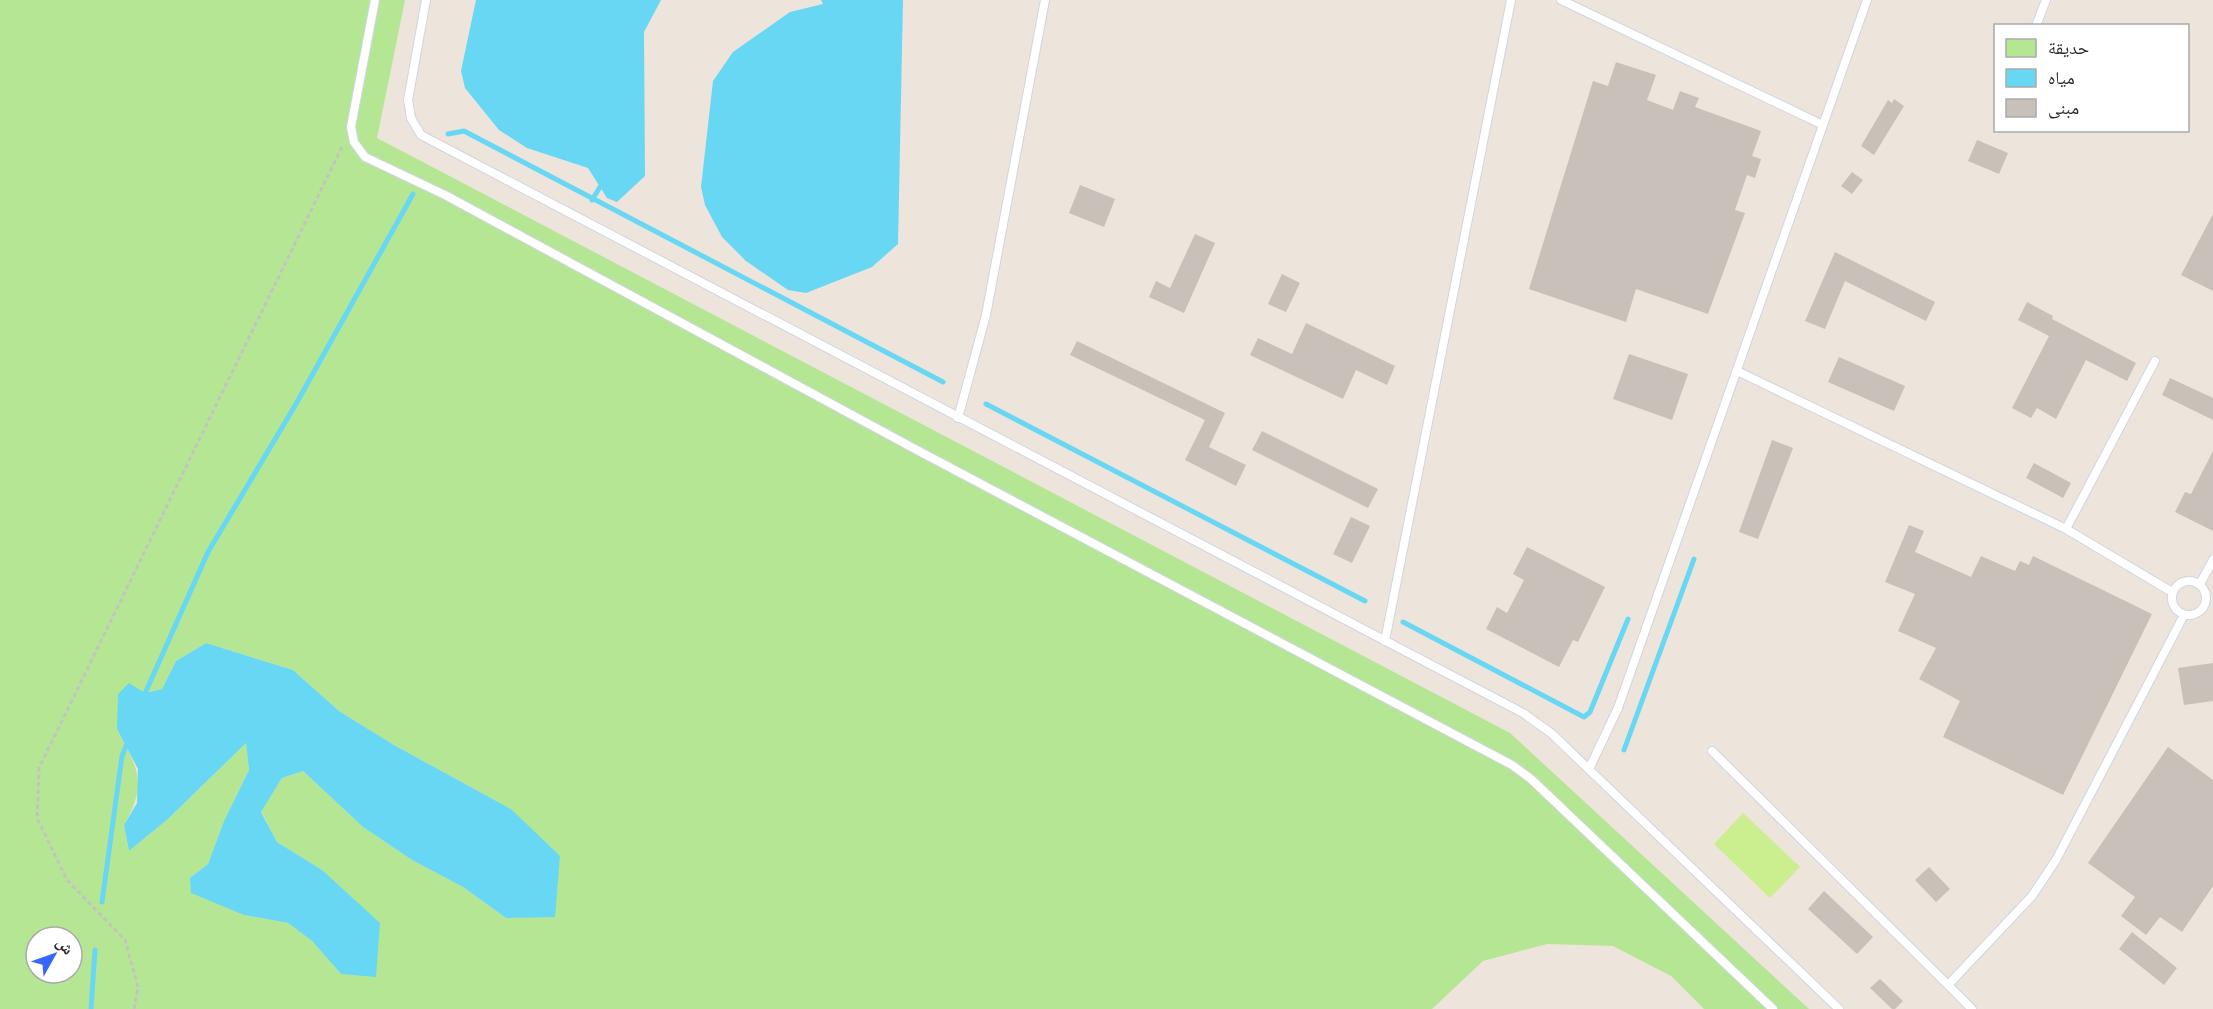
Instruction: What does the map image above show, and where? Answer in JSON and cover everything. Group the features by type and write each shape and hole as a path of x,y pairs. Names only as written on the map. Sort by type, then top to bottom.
{"lane":[{"path":"375,0 351,128 354,142 365,157 445,195 915,449 1512,765 1531,779 1773,1009"},
{"path":"426,0 408,100 411,118 421,135 1523,713 1551,732 1839,1009"},
{"path":"958,418 986,315 1045,0"},
{"path":"1385,641 1511,0"},
{"path":"1561,0 1823,125"},
{"path":"1588,769 1618,708 1867,0"},
{"path":"2037,24 2046,0"},
{"path":"2066,530 2155,361"},
{"path":"1737,371 2066,530 2172,592"},
{"path":"2200,584 2213,560"},
{"path":"2189,580 2200,584 2206,593 2209,607 2196,614 2184,615 2176,610 2171,601 2172,592 2179,583 2189,580"},
{"path":"1947,985 2032,896 2056,860 2184,615"},
{"path":"1712,751 1972,1009"}],"path":[{"path":"135,1009 138,987 124,940 67,880 37,818 39,768 351,128"}],"green space":[{"path":"0,0 405,0 377,138 1510,733 1809,1009 1704,1009 1671,976 1613,946 1547,944 1483,961 1432,1009 0,1009","holes":["206,643 293,670 339,711 394,745 511,809 555,916 506,918 463,887 412,860 363,827 303,771 282,778 261,811 277,842 322,870 341,974 312,941 288,923 244,915 190,878 208,864 224,821 249,770 246,743 168,819 129,851 124,825 136,798 137,776 135,766 117,729 145,693 162,689 176,661"]},
{"path":"1743,813 1800,867 1770,898 1714,844"}],"water":[{"path":"476,0 661,0 644,32 645,176 617,202 607,198 588,168 527,148 499,130 465,88 461,71"},
{"path":"821,0 903,0 898,244 872,267 806,293 788,290 746,261 722,237 705,205 701,187 713,81 733,52 790,12 823,4"},
{"path":"206,643 293,670 339,711 394,745 511,809 560,856 555,917 506,918 463,887 412,860 363,827 303,771 282,778 261,812 277,842 322,870 380,923 376,977 341,974 312,941 288,923 244,915 191,893 190,878 208,864 224,821 249,770 246,743 168,819 129,851 124,825 137,803 138,769 117,729 118,694 129,683 145,693 162,689 176,661"}],"building":[{"path":"1616,62 1656,75 1647,100 1673,110 1680,91 1699,98 1695,107 1761,131 1752,156 1761,159 1755,178 1747,175 1735,210 1745,213 1708,314 1636,289 1626,322 1529,289 1593,81 1608,86"},
{"path":"1894,99 1904,106 1874,155 1861,146 1888,100 1892,103"},
{"path":"1977,140 2008,153 1999,174 1968,161"},
{"path":"1852,172 1863,180 1852,194 1841,186"},
{"path":"1080,185 1115,199 1104,227 1069,213"},
{"path":"2213,214 2213,291 2181,275"},
{"path":"1195,234 1215,243 1184,313 1149,297 1156,281 1170,288"},
{"path":"1835,252 1935,302 1926,321 1845,281 1825,329 1805,321"},
{"path":"1282,274 1300,283 1286,312 1268,304"},
{"path":"2027,302 2053,316 2052,319 2136,363 2127,381 2086,360 2056,419 2037,408 2031,418 2012,408 2049,336 2018,320"},
{"path":"1306,323 1395,366 1387,385 1356,370 1343,399 1250,355 1258,338 1292,354"},
{"path":"1077,341 1225,413 1209,447 1246,465 1236,486 1185,460 1205,420 1070,355"},
{"path":"1629,354 1688,374 1672,420 1613,399"},
{"path":"1839,357 1905,386 1894,411 1828,382"},
{"path":"2170,378 2213,398 2213,420 2162,395"},
{"path":"1262,431 1378,489 1368,508 1252,450"},
{"path":"1772,440 1793,448 1758,539 1739,532"},
{"path":"2213,451 2213,531 2175,512 2185,492 2191,494"},
{"path":"2034,463 2071,483 2063,498 2026,478"},
{"path":"1351,517 1370,526 1352,563 1333,554"},
{"path":"1909,525 1924,531 1915,552 1971,577 1981,556 2015,571 2020,561 2029,565 2033,556 2152,614 2063,795 1943,737 1960,701 1919,679 1936,648 1898,631 1915,594 1885,582"},
{"path":"1527,547 1605,587 1578,642 1573,640 1559,667 1486,629 1497,607 1507,613 1524,580 1513,574"},
{"path":"2213,663 2213,701 2184,705 2178,668"},
{"path":"2168,747 2213,780 2213,886 2182,932 2160,917 2146,935 2121,916 2135,897 2088,863"},
{"path":"1929,867 1950,889 1936,902 1915,880"},
{"path":"1824,891 1873,937 1857,954 1808,909"},
{"path":"2132,932 2177,968 2164,985 2119,949"},
{"path":"1880,979 1903,1001 1895,1009 1892,1009 1870,988"}],"waterway":[{"path":"448,134 464,131 943,382"},
{"path":"592,200 600,187"},
{"path":"143,698 208,552 296,404 413,194"},
{"path":"986,404 1365,601"},
{"path":"1624,750 1694,559"},
{"path":"1403,622 1584,717 1590,712 1628,619"},
{"path":"102,902 122,756 128,741"},
{"path":"91,1009 95,950"}]}
